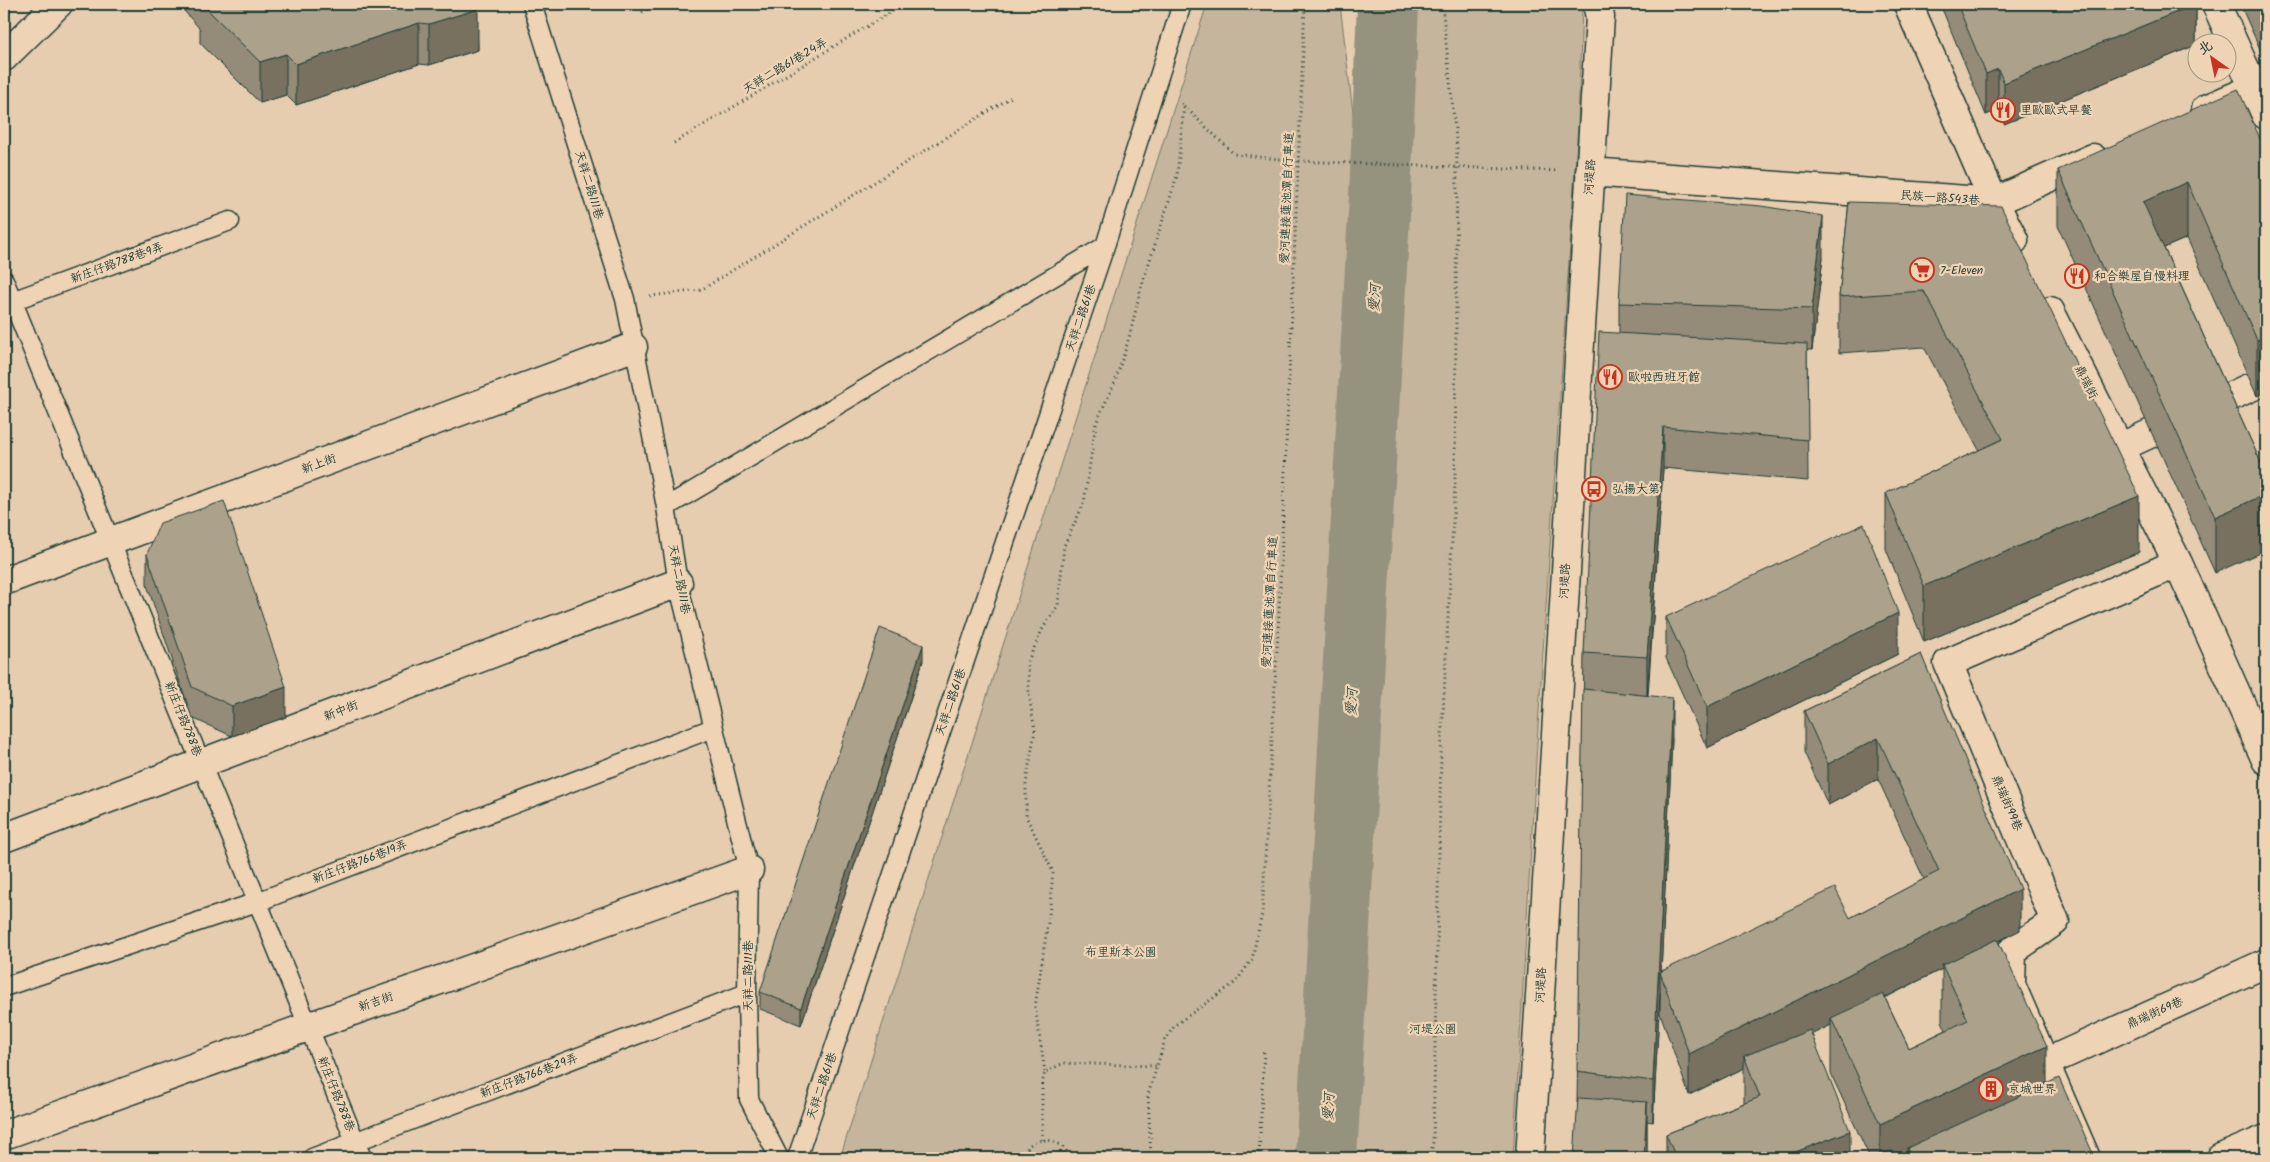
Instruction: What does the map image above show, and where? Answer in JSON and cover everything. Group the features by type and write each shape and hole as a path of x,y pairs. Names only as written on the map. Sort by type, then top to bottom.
{"street":[{"path":"4,57 58,4"},
{"name":"河堤路","path":"1530,1158 1600,17 1597,4"},
{"path":"1908,4 1994,202 2026,263"},
{"path":"2216,4 2260,85 2266,115"},
{"path":"2182,119 2260,85"},
{"name":"民族一路543巷","path":"1590,172 1994,202 2120,146"},
{"name":"鼎瑞街","path":"2039,290 2178,563 2266,760"},
{"name":"新上街","path":"4,581 633,347"},
{"path":"2119,448 2266,380"},
{"name":"鼎瑞街99巷","path":"2086,1158 2011,985 2012,951 2055,921 1948,663 2178,563"},
{"name":"新中街","path":"4,838 678,583"},
{"name":"新吉街","path":"4,1135 749,870"},
{"name":"鼎瑞街69巷","path":"2045,1063 2266,963"},
{"path":"2221,1158 2266,1138"}],"lane":[{"name":"天祥二路111巷","path":"532,4 625,299 666,507 678,583 749,870 747,994 749,1099 779,1158"},
{"name":"天祥二路61巷","path":"797,1158 1105,246 1182,4"},
{"name":"新庄仔路788巷9弄","path":"8,302 230,221"},
{"path":"666,507 1105,246"},
{"name":"新庄仔路788巷","path":"4,280 8,302 111,542 359,1150"},
{"name":"新庄仔路766巷19弄","path":"4,987 257,902 713,728"},
{"name":"新庄仔路766巷29弄","path":"312,1158 359,1150 747,994"}],"path":[{"path":"642,12 656,4"},
{"name":"天祥二路61巷24弄","path":"674,143 904,4"},
{"name":"愛河連接蓮池潭自行車道","path":"1151,1158 1148,1095 1165,1040 1175,1025 1236,982 1252,959 1262,914 1278,632 1305,4"},
{"path":"1430,1158 1432,1142 1441,754 1455,483 1457,148 1442,4"},
{"path":"1157,82 1234,154 1297,161 1590,172"},
{"path":"625,299 702,290 1013,96"},
{"path":"1042,1140 1042,1084 1045,1072 1035,1007 1049,916 1053,872 1026,816 1026,783 1036,731 1029,695 1028,661 1044,628 1058,606 1064,546 1084,503 1096,423 1115,382 1129,338 1141,288 1177,176 1184,106"},
{"path":"1259,1158 1264,1050"},
{"path":"1045,1072 1064,1063 1156,1066"},
{"path":"1010,1158 1024,1157 1028,1146 1042,1140 1051,1139 1062,1145 1071,1158"}],"green space":[{"name":"布里斯本公園","path":"1207,4 1340,4 1362,188 1316,1158 840,1158"},
{"name":"河堤公園","path":"1414,4 1581,4 1582,6 1578,125 1538,727 1513,1158 1341,1158 1346,1031 1403,197"}],"building":[{"path":"202,4 476,4 478,9 429,24 419,23 296,64 286,54 260,62"},
{"path":"1957,4 2015,4 2016,7 2024,4 2196,4 2004,83 1998,69 1986,74"},
{"path":"2258,4 2266,4 2266,16 2264,16"},
{"path":"2238,89 2266,152 2266,336 2257,340 2187,182 2143,202 2266,474 2266,494 2215,517 2058,170"},
{"path":"1625,195 1761,206 1823,216 1812,309 1619,303"},
{"path":"1849,202 2001,206 2139,496 1924,586 1886,493 2003,439 1924,291 1839,297"},
{"path":"1599,332 1807,344 1808,440 1663,427 1647,657 1584,653"},
{"path":"224,501 286,687 232,706 192,687 147,554 160,523"},
{"path":"1864,524 1898,613 1707,707 1666,617"},
{"path":"880,628 923,645 801,1008 760,992"},
{"path":"1921,654 2020,889 1689,1054 1660,972 1835,888 1850,918 1939,871 1878,738 1828,764 1804,711"},
{"path":"1583,689 1672,698 1653,1081 1577,1071"},
{"path":"1997,939 2047,1046 1880,1124 1831,1018 1883,994 1909,1048 1968,1020 1942,965"},
{"path":"1810,1030 1850,1131 1780,1158 1676,1158 1666,1134 1760,1097 1744,1056"},
{"path":"2059,1078 2095,1158 1911,1158 1907,1148"},
{"path":"1578,1098 1647,1102 1644,1158 1574,1158"},
{"path":"1891,1151 1894,1158 1871,1158"}],"waterway":[{"name":"愛河","path":"1326,1158 1380,197 1388,4"}],"place":[{"name":"里歐歐式早餐","path":"2003,110"},
{"name":"7-Eleven","path":"1922,270"},
{"name":"和合樂屋自慢料理","path":"2077,276"},
{"name":"歐啦西班牙館","path":"1610,377"},
{"name":"弘揚大第","path":"1594,489"},
{"name":"京城世界","path":"1991,1089"}]}
